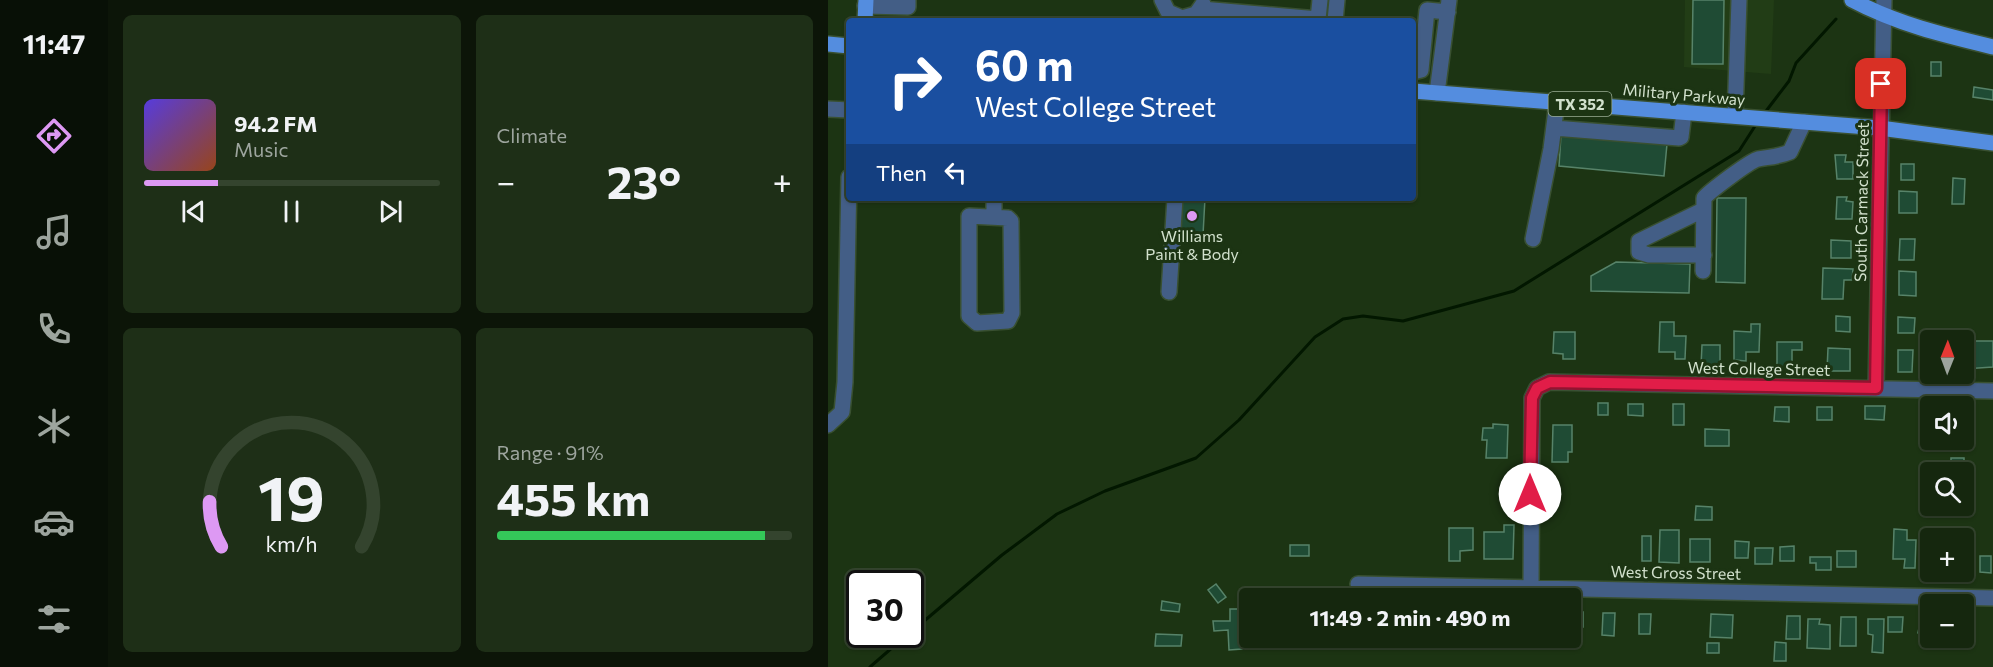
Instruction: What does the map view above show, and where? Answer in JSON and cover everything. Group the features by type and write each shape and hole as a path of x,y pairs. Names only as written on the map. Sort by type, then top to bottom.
{"main road":[{"path":"1852,0 1883,16 1922,30 1993,47"},
{"path":"828,44 846,46"},
{"name":"Military Parkway","path":"1416,91 1880,128"},
{"name":"TX 352","path":"1880,128 1993,143"}],"street":[{"path":"865,9 908,7 908,0"},
{"path":"1162,0 1168,12 1182,18 1189,18 1202,10 1239,11 1300,18"},
{"path":"1317,18 1320,0"},
{"path":"1335,18 1337,0"},
{"path":"1739,0 1741,117"},
{"name":"South Carmack Street","path":"1876,388 1884,0"},
{"path":"1416,71 1421,70 1427,10 1448,6 1437,93"},
{"path":"1424,45 1443,48"},
{"path":"1533,239 1557,102"},
{"path":"828,110 846,110"},
{"path":"1554,128 1679,138 1684,112"},
{"path":"1703,271 1704,198 1711,190 1756,159 1775,159 1790,152 1804,122"},
{"path":"828,426 842,412 845,382 849,201"},
{"path":"994,201 994,217"},
{"path":"1169,292 1174,201"},
{"path":"1703,210 1639,241 1639,252 1649,255 1704,255"},
{"path":"969,216 994,217 1008,218 1011,221 1011,319 977,323 969,315 969,216"},
{"name":"West College Street","path":"1531,588 1532,398 1537,388 1550,382 1993,391"},
{"name":"West Gross Street","path":"1358,584 1531,588"},
{"name":"West Gross Street","path":"1581,589 1993,598"}],"shaded area":[{"path":"1685,0 1774,0 1771,74 1684,67"}],"building":[{"path":"1693,0 1724,0 1723,64 1692,64"},
{"path":"1931,62 1941,62 1941,76 1931,76"},
{"path":"1974,87 1993,90 1993,100 1973,97"},
{"path":"1561,135 1667,144 1664,176 1559,166"},
{"path":"1835,155 1846,155 1845,162 1853,162 1853,179 1837,179"},
{"path":"1901,164 1914,164 1914,180 1901,180"},
{"path":"1953,178 1965,179 1964,204 1952,204"},
{"path":"1899,191 1917,192 1917,213 1899,213"},
{"path":"1837,197 1847,197 1846,201 1853,202 1852,219 1836,219"},
{"path":"1717,198 1746,198 1745,283 1716,282"},
{"name":"Williams Paint & Body","path":"1181,201 1205,201 1203,235 1179,234"},
{"path":"1900,239 1915,239 1914,260 1899,260"},
{"path":"1831,240 1851,241 1851,258 1831,258"},
{"path":"1616,262 1690,264 1689,293 1591,291 1591,276"},
{"path":"1823,268 1853,269 1852,280 1844,280 1843,299 1822,299"},
{"path":"1899,271 1916,272 1916,296 1899,295"},
{"path":"1836,316 1850,317 1850,332 1836,331"},
{"path":"1898,317 1915,318 1914,333 1898,333"},
{"path":"1660,322 1674,322 1674,336 1686,336 1685,359 1675,359 1675,352 1659,352"},
{"path":"1751,324 1760,324 1759,352 1746,352 1746,361 1734,360 1734,331 1751,332"},
{"path":"1554,332 1575,332 1575,359 1563,359 1563,354 1553,353"},
{"path":"1974,341 1993,341 1993,367 1974,368"},
{"path":"1777,342 1802,342 1802,350 1792,350 1792,369 1777,369"},
{"path":"1702,345 1720,345 1720,366 1701,366"},
{"path":"1828,348 1850,349 1850,371 1827,371"},
{"path":"1898,350 1913,350 1912,372 1898,372"},
{"path":"1598,403 1608,403 1608,415 1598,415"},
{"path":"1628,404 1643,404 1643,416 1628,415"},
{"path":"1673,404 1684,404 1684,425 1673,425"},
{"path":"1865,406 1885,406 1884,420 1865,419"},
{"path":"1775,407 1789,407 1789,422 1774,421"},
{"path":"1817,407 1832,407 1832,420 1817,420"},
{"path":"1493,424 1508,425 1507,458 1486,458 1487,440 1482,440 1483,428 1493,428"},
{"path":"1553,425 1572,425 1572,452 1568,452 1568,462 1552,462"},
{"path":"1705,429 1729,430 1729,446 1705,446"},
{"path":"1951,458 1964,458 1964,462 1951,462"},
{"path":"1696,506 1712,507 1712,520 1695,520"},
{"path":"1504,525 1514,525 1513,559 1484,559 1484,532 1504,532"},
{"path":"1449,528 1473,528 1473,550 1460,551 1460,561 1449,561"},
{"path":"1894,529 1907,530 1907,540 1916,540 1915,568 1904,568 1905,559 1893,559"},
{"path":"1660,530 1679,530 1679,563 1659,562"},
{"path":"1642,536 1651,536 1651,561 1642,561"},
{"path":"1690,539 1710,539 1710,562 1690,562"},
{"path":"1735,541 1749,542 1748,558 1735,558"},
{"path":"1290,545 1309,545 1309,556 1290,556"},
{"path":"1794,546 1794,561 1780,561 1780,547"},
{"path":"1755,548 1773,548 1772,564 1755,564"},
{"path":"1837,551 1856,551 1856,567 1837,567"},
{"path":"1980,556 1991,556 1991,573 1980,572"},
{"path":"1810,557 1831,557 1831,570 1816,570 1816,563 1810,563"},
{"path":"1216,584 1226,597 1218,603 1208,590"},
{"path":"1162,601 1180,604 1179,612 1161,610"},
{"path":"1230,609 1239,609 1239,648 1242,649 1229,650 1228,630 1214,631 1213,621 1230,621"},
{"path":"1581,612 1583,612 1583,627 1581,627"},
{"path":"1603,613 1615,613 1614,636 1602,635"},
{"path":"1639,614 1651,614 1650,634 1639,634"},
{"path":"1711,614 1733,615 1732,638 1710,637"},
{"path":"1787,616 1800,616 1800,639 1786,639"},
{"path":"1841,617 1856,617 1856,646 1840,646"},
{"path":"1888,617 1903,617 1902,632 1888,632"},
{"path":"1808,619 1820,619 1819,624 1830,625 1830,649 1807,648"},
{"path":"1868,619 1884,619 1883,653 1872,652 1873,635 1868,634"},
{"path":"1156,634 1182,635 1181,646 1155,646"},
{"path":"1775,642 1786,643 1786,661 1774,661"},
{"path":"1707,643 1719,643 1719,653 1707,653"}],"waterway":[{"path":"1763,115 1789,81 1796,63 1836,19"},
{"path":"924,621 1002,555 1057,514 1105,491 1196,458 1239,420 1315,337 1343,319 1363,316 1403,321 1514,291 1739,151 1757,123"},
{"path":"870,667 892,648"}],"place":[{"name":"Williams Paint & Body","path":"1192,216"}],"route":[{"path":"1530,494 1532,398 1537,388 1550,382 1876,388 1881,84"}]}
